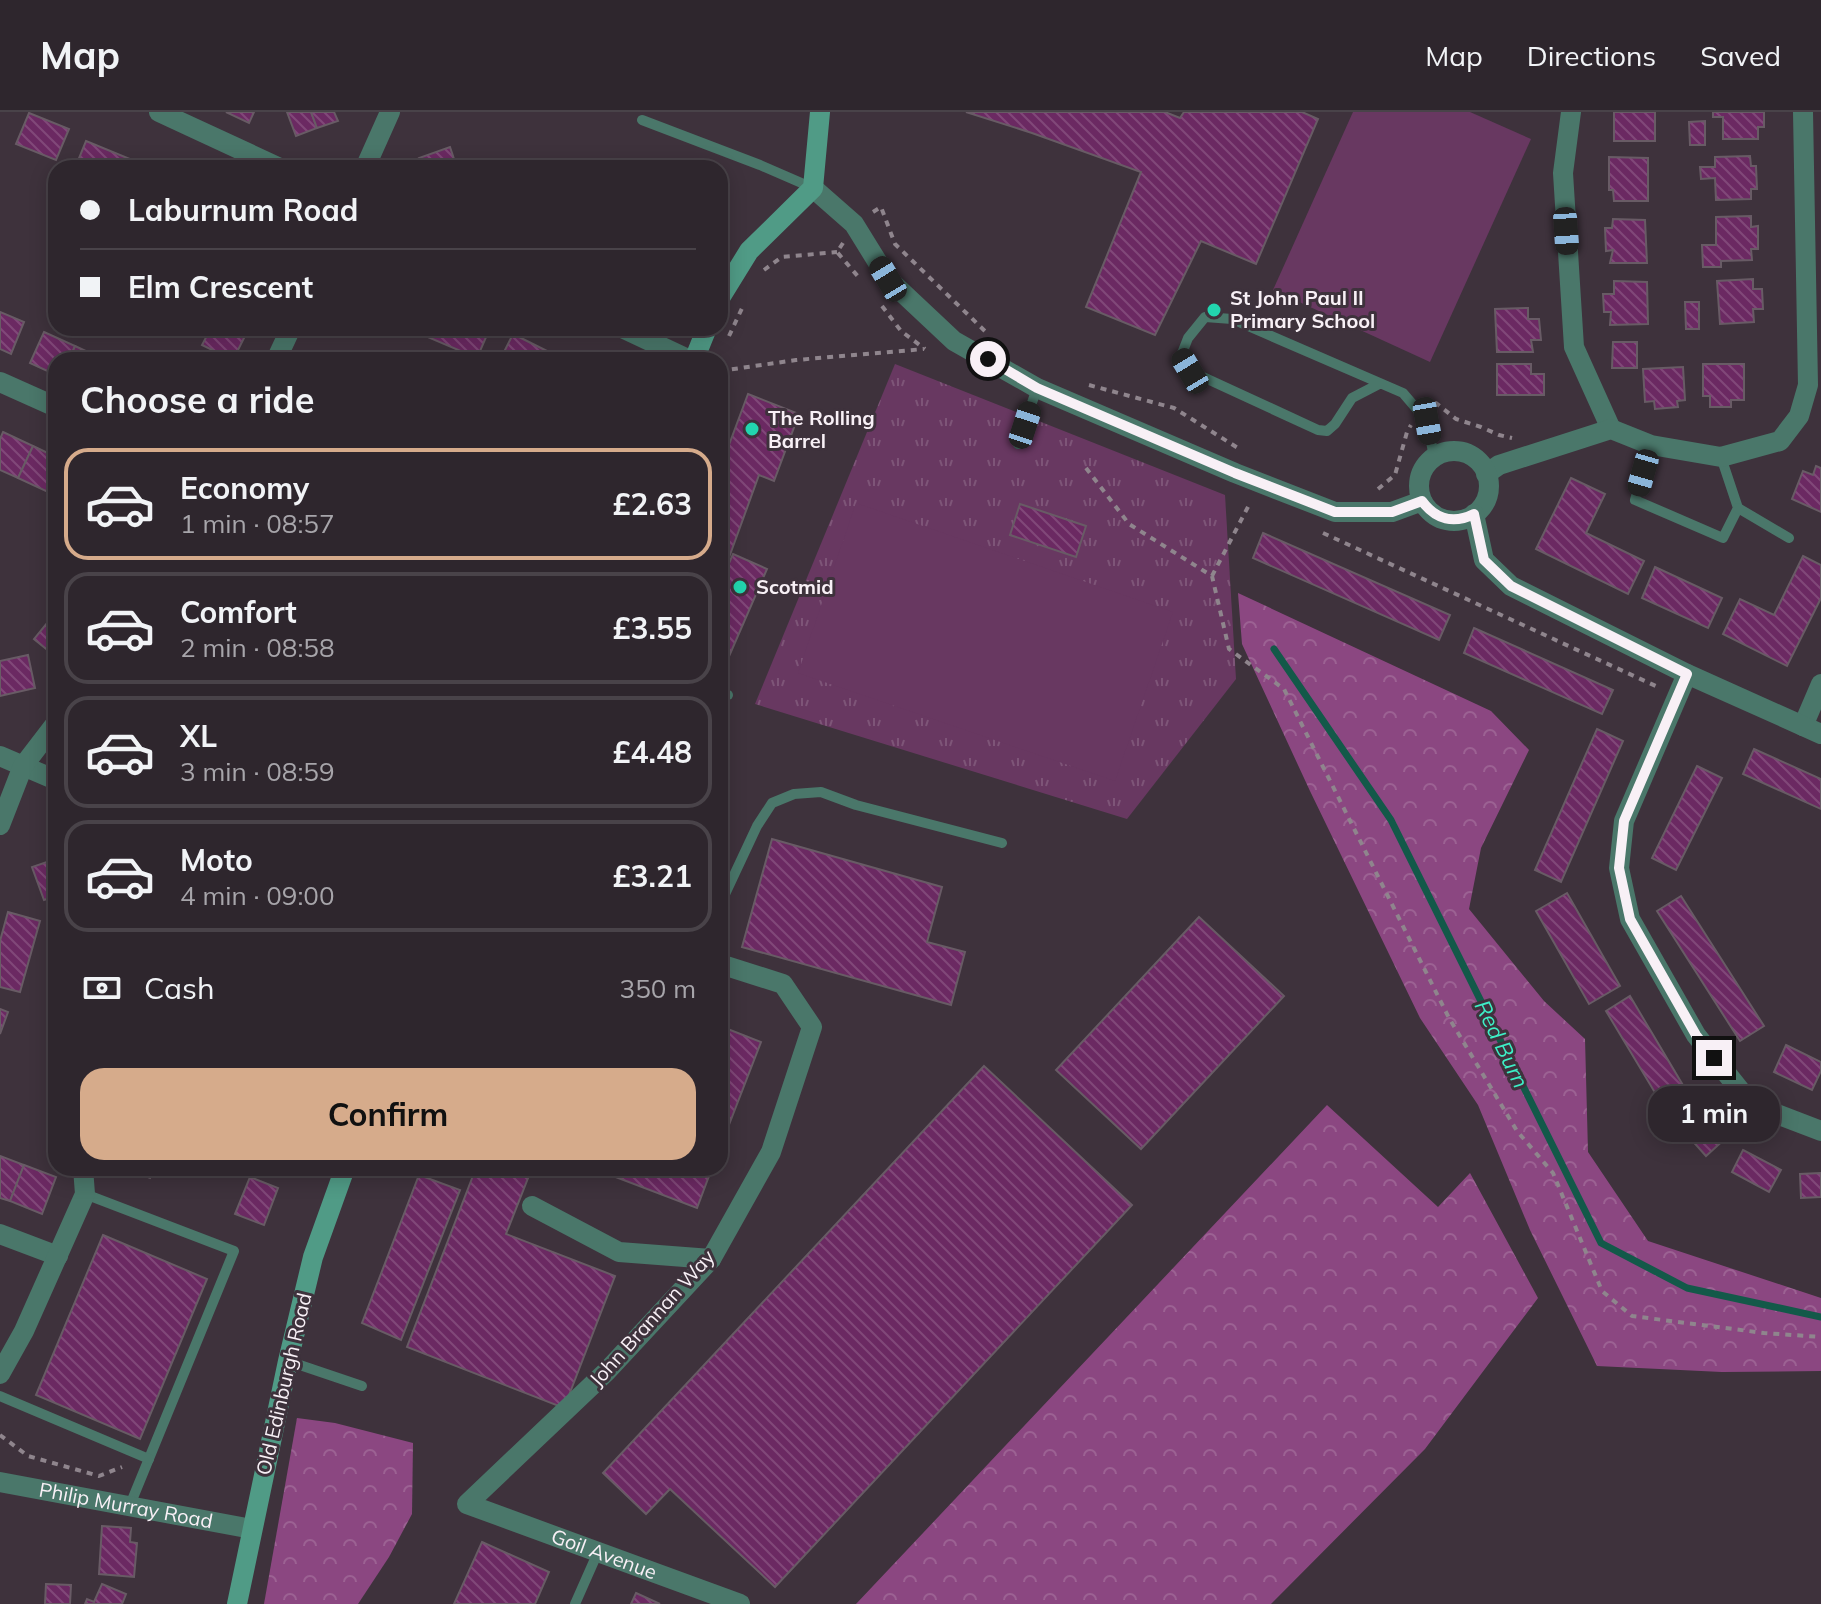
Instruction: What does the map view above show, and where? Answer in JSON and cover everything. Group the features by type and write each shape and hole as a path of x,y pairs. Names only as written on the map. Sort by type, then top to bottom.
{"main road":[{"path":"728,285 749,251 813,188 820,112"},
{"name":"Old Edinburgh Road","path":"237,1604 313,1257 342,1176"}],"street":[{"path":"159,112 263,160"},
{"path":"369,160 390,112"},
{"path":"1571,112 1563,173 1574,347 1611,429"},
{"path":"1486,474 1499,465 1611,429 1651,445 1721,457 1780,441 1799,416 1808,385 1803,112"},
{"path":"813,188 854,224 888,279 954,341 1037,388 1335,512 1392,512 1422,501"},
{"path":"640,336 674,352"},
{"path":"0,382 48,403"},
{"path":"1443,452 1464,452 1481,465 1489,485 1482,506 1474,514 1445,520 1422,501 1419,482 1427,464 1434,457 1443,452"},
{"path":"1474,514 1484,560 1511,586 1687,674 1812,730 1821,684"},
{"path":"1687,674 1624,821 1619,868 1630,919 1696,1035 1751,1104 1821,1131"},
{"path":"0,825 23,766 48,733"},
{"path":"0,756 48,777"},
{"name":"John Brannan Way","path":"467,1504 607,1371 711,1259 771,1152 812,1027 783,984 728,967"},
{"path":"0,1374 24,1331 85,1194 84,1176"},
{"path":"532,1206 619,1252 711,1259"},
{"path":"0,1234 58,1256"},
{"name":"Philip Murray Road","path":"0,1482 252,1529"},
{"name":"Goil Avenue","path":"467,1504 740,1604"}],"lane":[{"path":"642,120 813,188"},
{"path":"1379,384 1352,398 1327,431 1318,430 1190,371 1181,356 1188,338 1205,317 1232,319 1403,393 1427,421 1434,457"},
{"path":"1018,444 1037,388"},
{"path":"1651,445 1635,500 1723,538 1738,508"},
{"path":"1721,457 1738,508 1789,538"},
{"path":"728,888 757,826 772,803 794,794 821,792 856,805 1002,843"},
{"path":"85,1194 234,1251 130,1505"},
{"path":"288,1361 362,1386"},
{"path":"0,1396 149,1459"},
{"path":"575,1604 598,1552"}],"path":[{"path":"837,252 854,224 881,207 895,244 993,338"},
{"path":"758,274 782,257 837,252"},
{"path":"837,252 865,286"},
{"path":"875,297 901,331 935,355"},
{"path":"725,346 745,303"},
{"path":"728,370 796,360 925,349"},
{"path":"1069,401 1077,381 1174,408 1248,455"},
{"path":"1375,491 1395,475 1407,432 1420,413 1436,403 1456,419 1499,435 1529,438 1534,455"},
{"path":"1086,468 1129,524 1212,576"},
{"path":"1261,483 1212,576 1229,649 1284,689 1449,1018 1517,1131 1553,1173 1602,1291 1632,1316 1821,1337"},
{"path":"1322,532 1677,696"},
{"path":"0,1435 28,1456 99,1476 121,1468 134,1453"}],"green space":[{"path":"1353,112 1470,112 1531,139 1430,362 1273,290"},
{"path":"895,364 1225,495 1236,679 1127,819 755,704"},
{"path":"856,503 1173,612 1115,781 798,673"},
{"path":"1238,593 1491,711 1529,750 1481,848 1469,909 1544,1001 1585,1039 1588,1152 1648,1241 1821,1298 1821,1371 1722,1372 1597,1366 1530,1230 1478,1105 1420,1018 1310,791 1242,644"},
{"path":"1327,1105 1438,1207 1470,1173 1538,1298 1425,1449 1271,1604 856,1604"},
{"path":"297,1418 335,1423 413,1443 412,1514 389,1557 358,1604 264,1604"}],"building":[{"path":"226,112 254,112 249,123"},
{"path":"287,112 311,112 317,128 296,136"},
{"path":"311,112 334,112 338,121 317,128"},
{"path":"966,112 1165,112 1180,118 1184,112 1302,112 1318,119 1256,264 1201,241 1155,335 1086,307 1141,172"},
{"path":"1614,112 1655,112 1655,141 1614,141"},
{"path":"1713,112 1764,112 1764,127 1758,127 1758,139 1723,139 1723,117 1713,117"},
{"path":"29,113 69,129 56,160 16,144"},
{"path":"1705,121 1705,145 1690,145 1689,122"},
{"path":"86,141 132,160 78,160"},
{"path":"450,147 454,160 420,160"},
{"path":"1750,156 1751,166 1756,166 1757,189 1751,189 1751,199 1716,200 1715,178 1701,179 1700,167 1715,167 1715,157"},
{"path":"1609,157 1648,158 1648,201 1614,201 1613,190 1609,190"},
{"path":"1751,216 1751,227 1758,226 1758,249 1751,249 1752,260 1721,261 1721,267 1703,267 1702,245 1716,245 1716,217"},
{"path":"1613,219 1645,220 1647,263 1610,263 1613,250 1606,251 1605,228 1612,228"},
{"path":"1753,279 1753,289 1762,289 1763,309 1753,309 1754,322 1720,324 1717,281"},
{"path":"1614,281 1647,282 1648,324 1610,325 1611,312 1604,312 1603,294 1614,294"},
{"path":"1685,302 1699,302 1699,329 1686,329"},
{"path":"1528,308 1528,319 1539,319 1541,340 1531,340 1533,352 1497,352 1495,309"},
{"path":"0,312 24,322 11,354 0,349"},
{"path":"44,332 75,346 72,352 48,352 48,371 30,363"},
{"path":"207,336 245,336 237,352 216,352 202,345"},
{"path":"425,336 487,336 480,352 463,352"},
{"path":"512,336 517,336 549,352 504,352"},
{"path":"1613,342 1637,342 1637,368 1612,368"},
{"path":"75,346 88,352 72,352"},
{"path":"1497,364 1531,364 1531,374 1544,374 1544,395 1497,395"},
{"path":"1703,364 1744,364 1744,400 1731,400 1731,407 1710,407 1710,396 1703,396"},
{"path":"1683,367 1685,400 1677,401 1678,407 1655,409 1654,401 1645,402 1643,369"},
{"path":"748,394 799,414 774,481 759,475 728,560 728,448"},
{"path":"3,432 33,446 18,478 0,470 0,439"},
{"path":"33,446 48,453 48,492 18,478"},
{"path":"1816,466 1821,468 1821,512 1792,499 1803,471 1813,475"},
{"path":"1571,478 1605,494 1586,533 1644,561 1628,594 1536,549"},
{"path":"1020,504 1086,526 1076,557 1010,535"},
{"path":"1263,533 1450,615 1439,640 1253,558"},
{"path":"733,554 767,569 728,659 728,566"},
{"path":"1803,556 1821,565 1821,598 1787,666 1723,634 1740,599 1774,615"},
{"path":"1655,567 1722,598 1708,628 1642,598"},
{"path":"48,622 48,650 34,639"},
{"path":"1474,628 1613,690 1602,714 1464,653"},
{"path":"28,655 35,688 0,696 0,661"},
{"path":"1597,729 1623,741 1561,882 1535,870"},
{"path":"1754,749 1821,779 1821,809 1743,774"},
{"path":"1697,766 1722,778 1676,870 1652,858"},
{"path":"772,839 942,887 927,942 965,952 951,1005 742,947"},
{"path":"48,862 48,899 44,900 32,867"},
{"path":"1567,893 1620,986 1589,1004 1536,911"},
{"path":"1681,896 1764,1026 1740,1041 1657,911"},
{"path":"8,912 40,921 20,992 0,987 0,941"},
{"path":"1199,917 1284,996 1141,1149 1056,1070"},
{"path":"1630,996 1684,1087 1660,1101 1606,1011"},
{"path":"0,1009 8,1012 0,1034"},
{"path":"728,1029 761,1042 728,1127"},
{"path":"1786,1045 1821,1062 1821,1071 1812,1090 1774,1072"},
{"path":"984,1066 1132,1205 775,1587 670,1489 646,1514 603,1473"},
{"path":"1693,1101 1726,1138 1706,1156 1673,1119"},
{"path":"1743,1150 1781,1170 1769,1192 1732,1172"},
{"path":"0,1156 24,1165 10,1201 0,1198"},
{"path":"24,1165 56,1177 42,1214 10,1201"},
{"path":"1821,1173 1821,1197 1801,1198 1800,1174"},
{"path":"419,1176 460,1190 401,1340 362,1323"},
{"path":"473,1176 529,1176 506,1234 615,1276 564,1408 407,1347"},
{"path":"613,1176 709,1176 697,1208"},
{"path":"250,1177 278,1188 264,1225 235,1214"},
{"path":"103,1235 207,1279 140,1439 36,1395"},
{"path":"102,1526 131,1528 130,1542 137,1543 134,1577 99,1574"},
{"path":"482,1542 549,1572 535,1604 454,1604"},
{"path":"46,1584 71,1585 70,1604 45,1604"},
{"path":"102,1584 126,1594 122,1604 85,1604 87,1599 94,1602"},
{"path":"636,1593 660,1604 631,1604"}],"waterway":[{"name":"Red Burn","path":"1274,649 1391,820 1601,1243 1687,1288 1821,1317"}],"place":[{"name":"St John Paul II Primary School","path":"1214,310"},
{"name":"The Rolling Barrel","path":"752,429"},
{"name":"Scotmid","path":"740,587"}],"route":[{"path":"988,359 1037,388 1235,473 1335,512 1392,512 1422,501 1436,516 1445,520 1474,514 1484,560 1511,586 1687,674 1624,821 1619,868 1630,919 1696,1035 1714,1058"}]}
